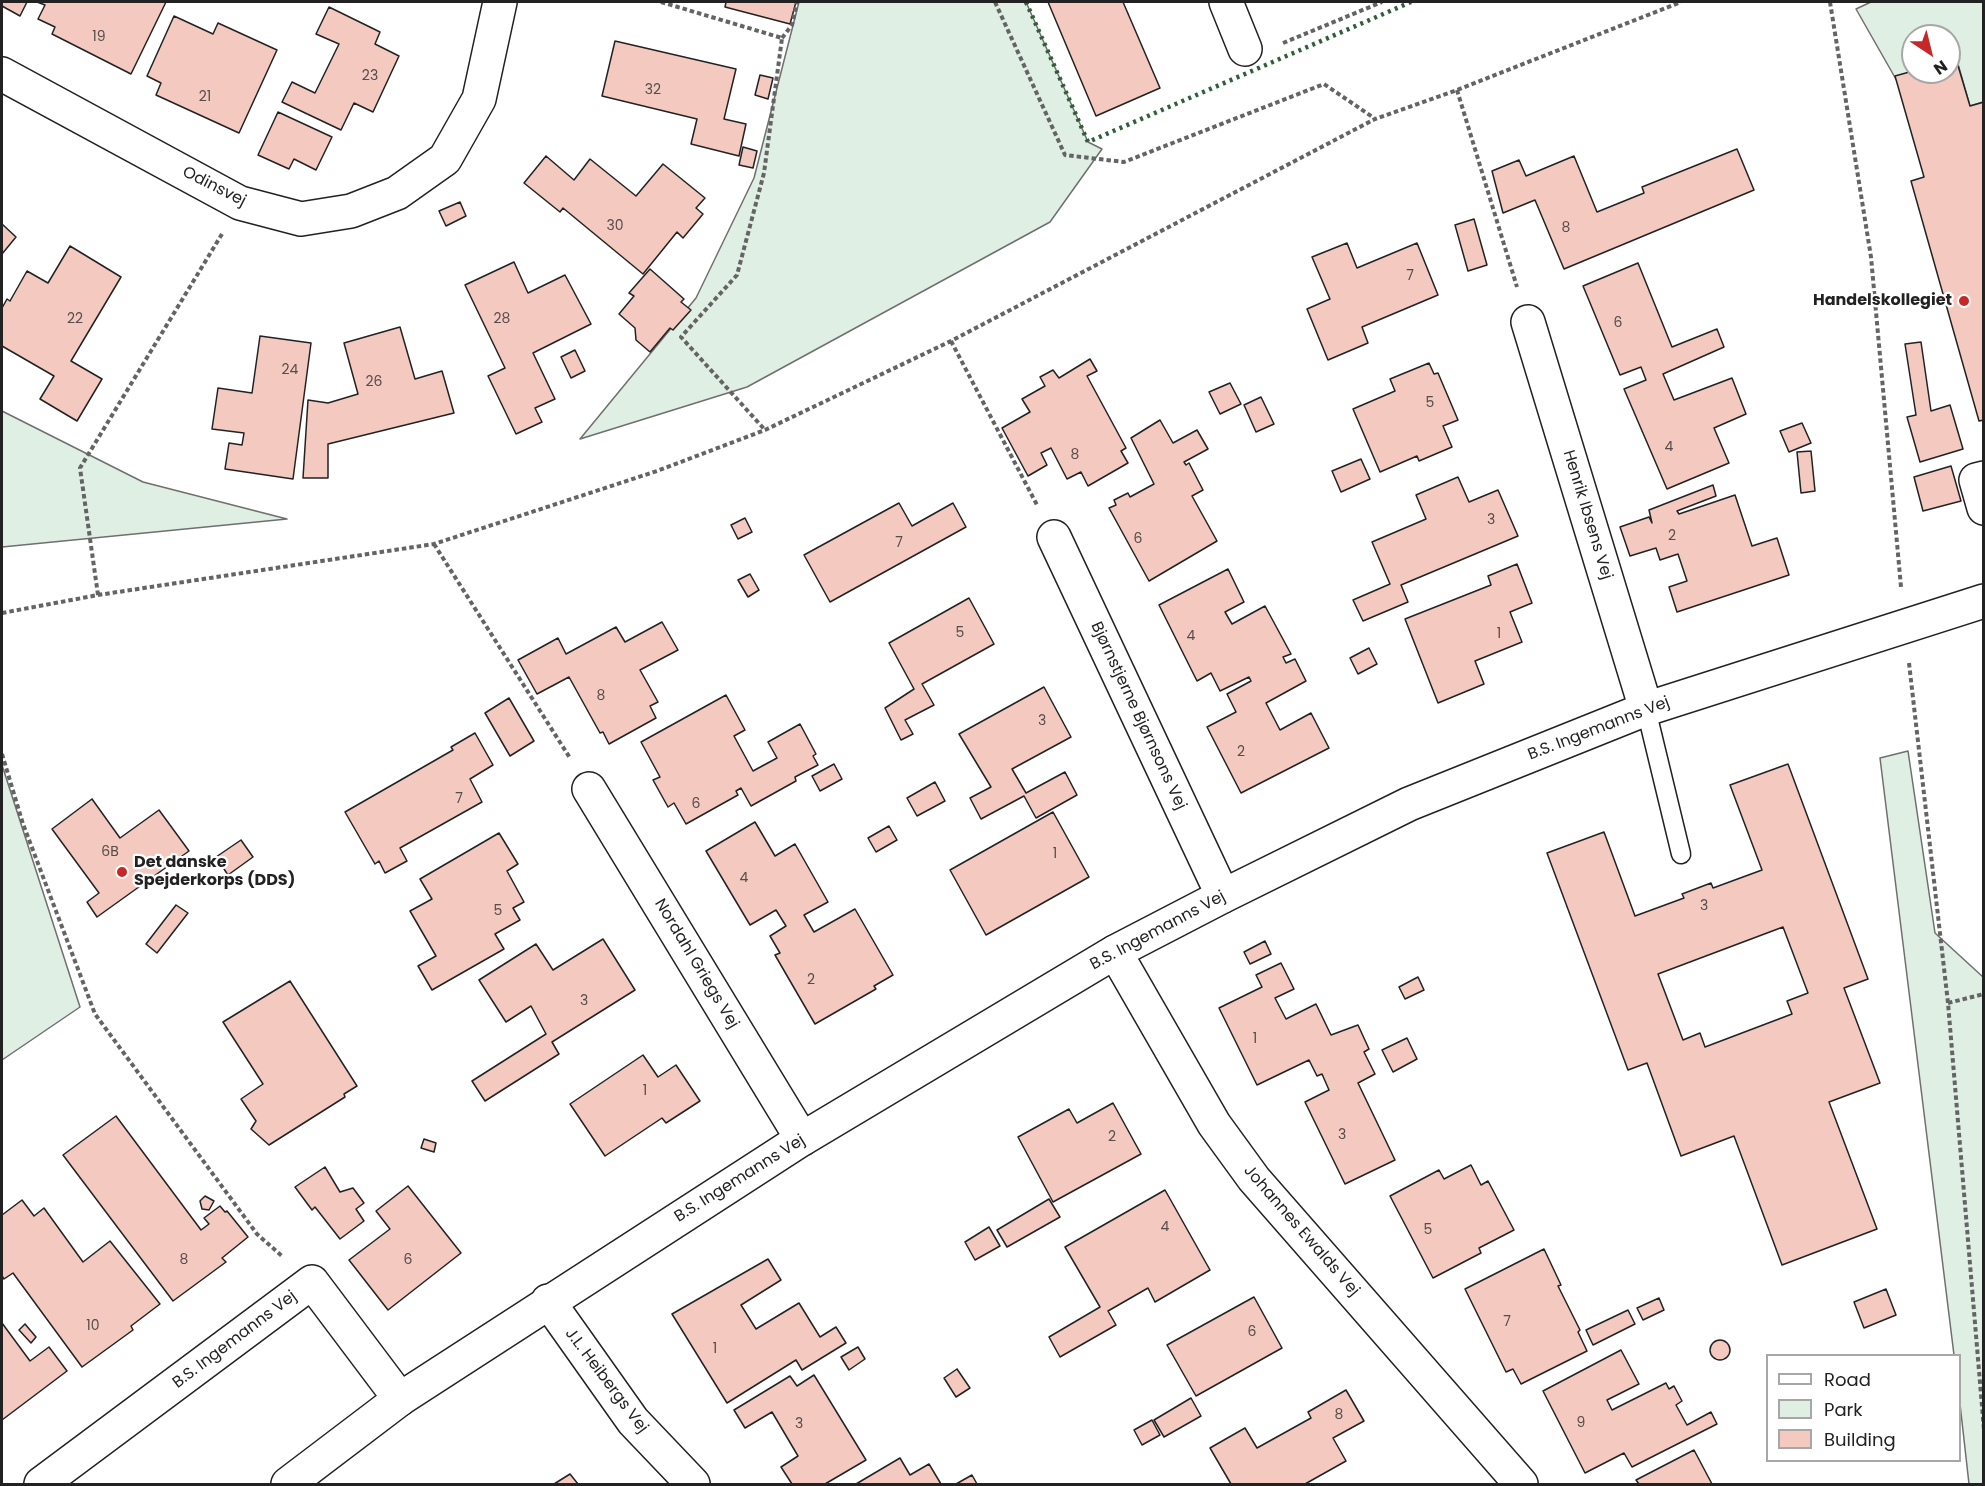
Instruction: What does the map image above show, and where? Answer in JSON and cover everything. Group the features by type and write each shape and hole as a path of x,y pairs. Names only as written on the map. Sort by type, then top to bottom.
{"street":[{"name":"Odinsvej","path":"2,74 240,203 301,219 351,211 397,194 445,159 479,99 500,2"},
{"path":"1226,2 1259,48"},
{"name":"Henrik Ibsens Vej","path":"1527,322 1646,709"},
{"path":"1983,478 1976,480 1983,508"},
{"name":"Bjørnstjerne Bjørnsons Vej","path":"1054,537 1223,896"},
{"name":"B.S. Ingemanns Vej","path":"288,1485 400,1399 548,1301 802,1139 1115,952 1410,804 1646,709 1983,601"},
{"name":"Nordahl Griegs Vej","path":"590,789 802,1139"},
{"name":"Johannes Ewalds Vej","path":"1115,952 1214,1124 1254,1179 1521,1485"},
{"name":"B.S. Ingemanns Vej","path":"41,1485 312,1282 400,1399"},
{"name":"J.L. Heibergs Vej","path":"548,1301 633,1421 693,1485"}],"lane":[{"path":"1646,709 1681,854"}],"path":[{"path":"661,2 782,38"},
{"path":"765,430 681,337 737,275 764,173 782,38 792,26 797,2"},
{"path":"994,2 1065,155 1124,162 1324,84 1375,119"},
{"path":"1259,48 1382,2"},
{"path":"2,613 98,595 434,544 657,471 765,430 951,341 1375,119 1457,90 1681,2"},
{"path":"1830,2 1871,257 1905,626 1948,1003 1983,1430"},
{"path":"1457,90 1527,322"},
{"path":"98,595 80,468 240,203"},
{"path":"951,341 1054,537"},
{"path":"434,544 590,789"},
{"path":"2,754 23,824 95,1014 257,1234 312,1282"},
{"path":"1948,1003 1983,994"}],"green space":[{"path":"799,2 1026,2 1088,142 1102,149 1050,222 747,387 580,439 696,298 754,178"},
{"path":"1871,2 1983,2 1983,102 1970,106 1961,74 1961,24 1901,24 1901,79 1897,81 1856,9"},
{"path":"2,411 143,482 287,519 2,547"},
{"path":"1908,751 1935,933 1983,977 1983,1484 1969,1484 1961,1413 1961,1354 1954,1354 1880,758"},
{"path":"2,765 80,1007 2,1060"}],"building":[{"path":"2,2 27,2 20,16 2,6"},
{"path":"37,2 166,2 131,74 52,34 55,27 38,19 45,5"},
{"path":"726,2 796,2 790,24 725,7"},
{"path":"1048,2 1123,2 1160,88 1096,116"},
{"path":"329,7 380,32 375,44 399,56 373,112 354,103 341,130 282,102 292,82 315,93 339,44 316,34"},
{"path":"174,16 213,34 218,23 277,50 239,133 156,95 161,83 147,76"},
{"path":"615,41 736,69 724,119 746,124 739,156 691,144 697,119 602,96"},
{"name":"Handelskollegiet","path":"1901,74 1901,84 1961,84 1961,76 1970,106 1984,102 1984,420 1979,421 1911,181 1924,177 1895,76"},
{"path":"760,75 773,78 768,99 755,95"},
{"path":"278,112 332,137 316,170 294,159 289,169 258,155"},
{"path":"743,147 757,151 753,168 739,165"},
{"path":"1737,149 1754,190 1564,269 1535,200 1503,213 1492,171 1519,160 1526,176 1574,156 1597,212 1644,193 1642,187"},
{"path":"546,156 574,180 590,159 636,196 663,164 705,198 696,208 703,214 683,238 677,232 643,274 563,208 560,212 524,183"},
{"path":"460,202 466,216 446,226 439,211"},
{"path":"1474,219 1487,265 1468,271 1455,225"},
{"path":"2,224 16,237 2,254"},
{"path":"1347,243 1357,268 1417,243 1438,295 1362,327 1368,343 1328,360 1307,309 1330,299 1312,257"},
{"path":"70,246 121,277 71,361 102,379 77,421 40,399 54,376 2,346 2,308 7,299 10,301 27,271 48,283"},
{"path":"514,262 528,293 565,275 591,324 533,353 555,399 535,408 542,422 516,434 488,376 505,368 465,285"},
{"path":"1638,263 1672,347 1717,329 1724,347 1663,374 1674,400 1732,378 1746,414 1714,428 1729,463 1667,489 1624,389 1646,380 1641,367 1620,375 1583,286"},
{"path":"650,269 684,299 681,302 691,310 673,330 670,328 650,352 636,340 635,328 619,314 634,296 629,293"},
{"path":"400,327 415,379 442,371 454,413 328,444 328,478 303,478 308,400 328,403 358,394 344,343"},
{"path":"260,336 311,343 293,479 225,469 229,443 242,445 244,433 212,429 218,388 252,393"},
{"path":"1921,342 1931,411 1950,405 1963,449 1920,462 1907,417 1916,415 1905,344"},
{"path":"575,350 585,371 571,378 561,357"},
{"path":"1090,359 1097,371 1087,376 1126,448 1121,451 1128,463 1088,486 1081,472 1067,479 1051,448 1041,453 1047,465 1028,476 1002,428 1030,412 1022,399 1045,386 1040,377 1053,370 1059,378"},
{"path":"1429,363 1434,374 1438,373 1458,420 1443,426 1452,447 1419,461 1417,456 1380,472 1353,409 1395,391 1390,379"},
{"path":"1230,383 1241,404 1220,414 1209,392"},
{"path":"1261,397 1274,424 1256,432 1244,405"},
{"path":"1160,420 1173,443 1197,430 1208,449 1184,462 1186,465 1189,463 1203,490 1192,496 1217,541 1149,581 1109,508 1116,505 1114,500 1128,493 1130,497 1154,484 1131,438"},
{"path":"1802,423 1811,443 1789,452 1780,431"},
{"path":"1811,451 1815,491 1801,493 1797,452"},
{"path":"1361,459 1370,479 1341,492 1332,471"},
{"path":"1951,466 1961,501 1923,511 1914,477"},
{"path":"1458,477 1469,502 1498,490 1518,536 1401,585 1408,602 1363,621 1353,600 1390,584 1372,542 1426,519 1416,495"},
{"path":"1713,485 1716,496 1677,511 1679,514 1735,495 1752,546 1777,538 1789,575 1677,612 1669,587 1687,581 1678,554 1660,560 1656,548 1630,556 1620,527 1649,517 1652,523 1649,510"},
{"path":"899,503 912,526 953,503 966,527 830,602 804,555"},
{"path":"745,518 752,532 738,539 731,525"},
{"path":"1517,564 1532,603 1510,612 1522,642 1475,661 1484,684 1438,703 1405,619 1491,585 1488,576"},
{"path":"1228,569 1244,602 1225,612 1232,624 1265,606 1291,654 1283,657 1286,663 1295,659 1306,681 1266,703 1280,730 1311,713 1329,748 1241,793 1207,727 1236,712 1227,694 1251,681 1249,677 1220,691 1211,673 1197,681 1159,605"},
{"path":"750,574 759,590 748,597 738,580"},
{"path":"969,598 994,644 922,684 934,705 905,720 913,734 901,740 885,708 914,689 889,643"},
{"path":"662,622 678,650 640,670 658,702 650,706 656,718 609,744 603,732 600,733 569,677 537,694 518,660 558,638 566,654 616,627 625,642"},
{"path":"1369,648 1377,664 1358,674 1350,658"},
{"path":"1044,687 1071,737 1012,769 1026,793 1065,772 1077,795 1036,818 1024,796 981,819 970,798 991,787 959,734"},
{"path":"726,695 745,730 734,736 753,771 777,758 768,742 800,724 816,754 813,756 818,765 795,777 796,781 751,806 741,788 736,791 738,795 686,824 674,803 668,807 653,780 660,777 641,742"},
{"path":"509,698 534,741 510,756 485,713"},
{"path":"475,733 493,765 470,779 482,802 400,848 407,861 385,873 379,861 375,864 345,812 453,750 451,747"},
{"path":"834,764 842,779 820,791 812,776"},
{"path":"1788,764 1868,979 1844,988 1880,1083 1829,1102 1877,1229 1782,1265 1734,1136 1681,1156 1647,1063 1628,1070 1547,853 1604,832 1635,916 1684,898 1682,894 1711,883 1713,888 1762,870 1730,785","holes":["1783,927 1808,993 1787,1001 1792,1014 1705,1047 1700,1033 1683,1040 1658,974"]},
{"path":"935,782 945,801 917,816 907,798"},
{"name":"Det danske Spejderkorps (DDS)","path":"92,799 120,838 159,810 189,851 97,917 87,902 99,893 52,829"},
{"path":"1053,812 1089,877 986,935 950,870"},
{"path":"755,822 775,856 795,844 828,902 804,915 814,932 855,909 893,975 874,986 876,989 815,1024 775,955 780,953 770,936 786,926 776,910 750,925 706,851"},
{"path":"889,826 897,840 876,852 868,838"},
{"path":"499,833 518,864 507,871 524,902 513,908 520,920 495,934 504,949 432,990 418,966 436,956 410,911 432,899 420,879"},
{"path":"241,840 253,857 228,875 216,857"},
{"path":"176,905 188,913 157,953 146,944"},
{"path":"603,939 635,990 552,1042 559,1054 485,1101 472,1081 546,1034 531,1006 506,1022 479,980 536,944 553,970"},
{"path":"1265,941 1271,954 1250,964 1244,952"},
{"path":"1281,963 1294,989 1275,998 1286,1019 1316,1004 1331,1035 1358,1025 1369,1049 1364,1052 1375,1074 1358,1083 1395,1160 1345,1184 1305,1102 1329,1090 1322,1074 1317,1076 1309,1060 1257,1085 1219,1008 1262,987 1256,975"},
{"path":"1418,977 1424,990 1405,999 1399,987"},
{"path":"290,981 357,1086 344,1094 345,1097 269,1145 251,1129 256,1121 241,1099 263,1084 223,1022"},
{"path":"1407,1038 1417,1059 1393,1072 1382,1050"},
{"path":"643,1055 658,1077 676,1065 700,1101 666,1123 662,1118 605,1156 570,1104"},
{"path":"1113,1103 1141,1154 1053,1202 1018,1137 1069,1109 1077,1123"},
{"path":"116,1116 201,1230 209,1224 204,1218 220,1206 225,1212 227,1211 248,1237 222,1258 226,1262 173,1301 63,1155"},
{"path":"424,1139 436,1143 434,1152 421,1148"},
{"path":"1471,1165 1481,1185 1488,1181 1514,1230 1479,1248 1481,1253 1433,1278 1390,1196 1439,1170 1444,1179"},
{"path":"325,1167 340,1192 353,1188 364,1203 356,1209 364,1221 340,1239 315,1207 312,1210 295,1187"},
{"path":"408,1186 461,1253 388,1310 349,1260 390,1229 376,1211"},
{"path":"1165,1190 1210,1270 1155,1302 1148,1288 1108,1311 1116,1325 1060,1357 1049,1337 1100,1307 1065,1247"},
{"path":"205,1196 214,1201 209,1210 202,1209 200,1201"},
{"path":"1049,1199 1060,1217 1007,1247 997,1230"},
{"path":"22,1200 34,1216 44,1208 83,1262 110,1241 160,1304 131,1326 133,1330 82,1367 13,1273 4,1279 2,1276 2,1215"},
{"path":"989,1227 1000,1246 975,1260 965,1242"},
{"path":"1544,1249 1587,1351 1521,1384 1513,1369 1506,1372 1465,1289"},
{"path":"768,1259 781,1280 741,1305 756,1329 799,1303 820,1337 836,1327 846,1343 802,1370 796,1360 727,1403 672,1314"},
{"path":"1886,1289 1896,1315 1864,1328 1854,1302"},
{"path":"1254,1297 1282,1348 1196,1396 1167,1345"},
{"path":"1659,1298 1664,1310 1643,1320 1637,1308"},
{"path":"1628,1310 1635,1324 1593,1345 1586,1330"},
{"path":"2,1323 30,1361 49,1347 67,1371 2,1420"},
{"path":"25,1324 36,1337 31,1343 19,1330"},
{"path":"1720,1340 1727,1343 1730,1350 1727,1357 1720,1360 1713,1357 1710,1350 1713,1343"},
{"path":"858,1347 865,1359 849,1370 841,1357"},
{"path":"1621,1350 1639,1384 1607,1400 1612,1410 1666,1383 1669,1389 1674,1386 1682,1401 1676,1405 1687,1425 1711,1412 1717,1424 1632,1467 1624,1453 1585,1473 1543,1391"},
{"path":"957,1369 970,1388 956,1397 944,1378"},
{"path":"814,1375 866,1460 825,1484 792,1484 781,1467 798,1456 772,1412 745,1428 734,1410 790,1376 797,1386"},
{"path":"1346,1390 1364,1421 1333,1438 1346,1461 1305,1484 1231,1484 1210,1448 1245,1428 1257,1448 1311,1418 1308,1412"},
{"path":"1191,1398 1201,1416 1164,1437 1154,1420"},
{"path":"1152,1420 1160,1435 1142,1445 1134,1430"},
{"path":"1694,1450 1712,1484 1639,1484 1636,1480"},
{"path":"900,1458 910,1475 929,1464 941,1484 856,1484"},
{"path":"570,1474 578,1484 554,1484"},
{"path":"972,1475 977,1484 956,1484"}],"hedge":[{"path":"1026,2 1088,142 1411,2"}],"place":[{"name":"Handelskollegiet","path":"1964,301"},
{"name":"Det danske Spejderkorps (DDS)","path":"122,872"}]}
